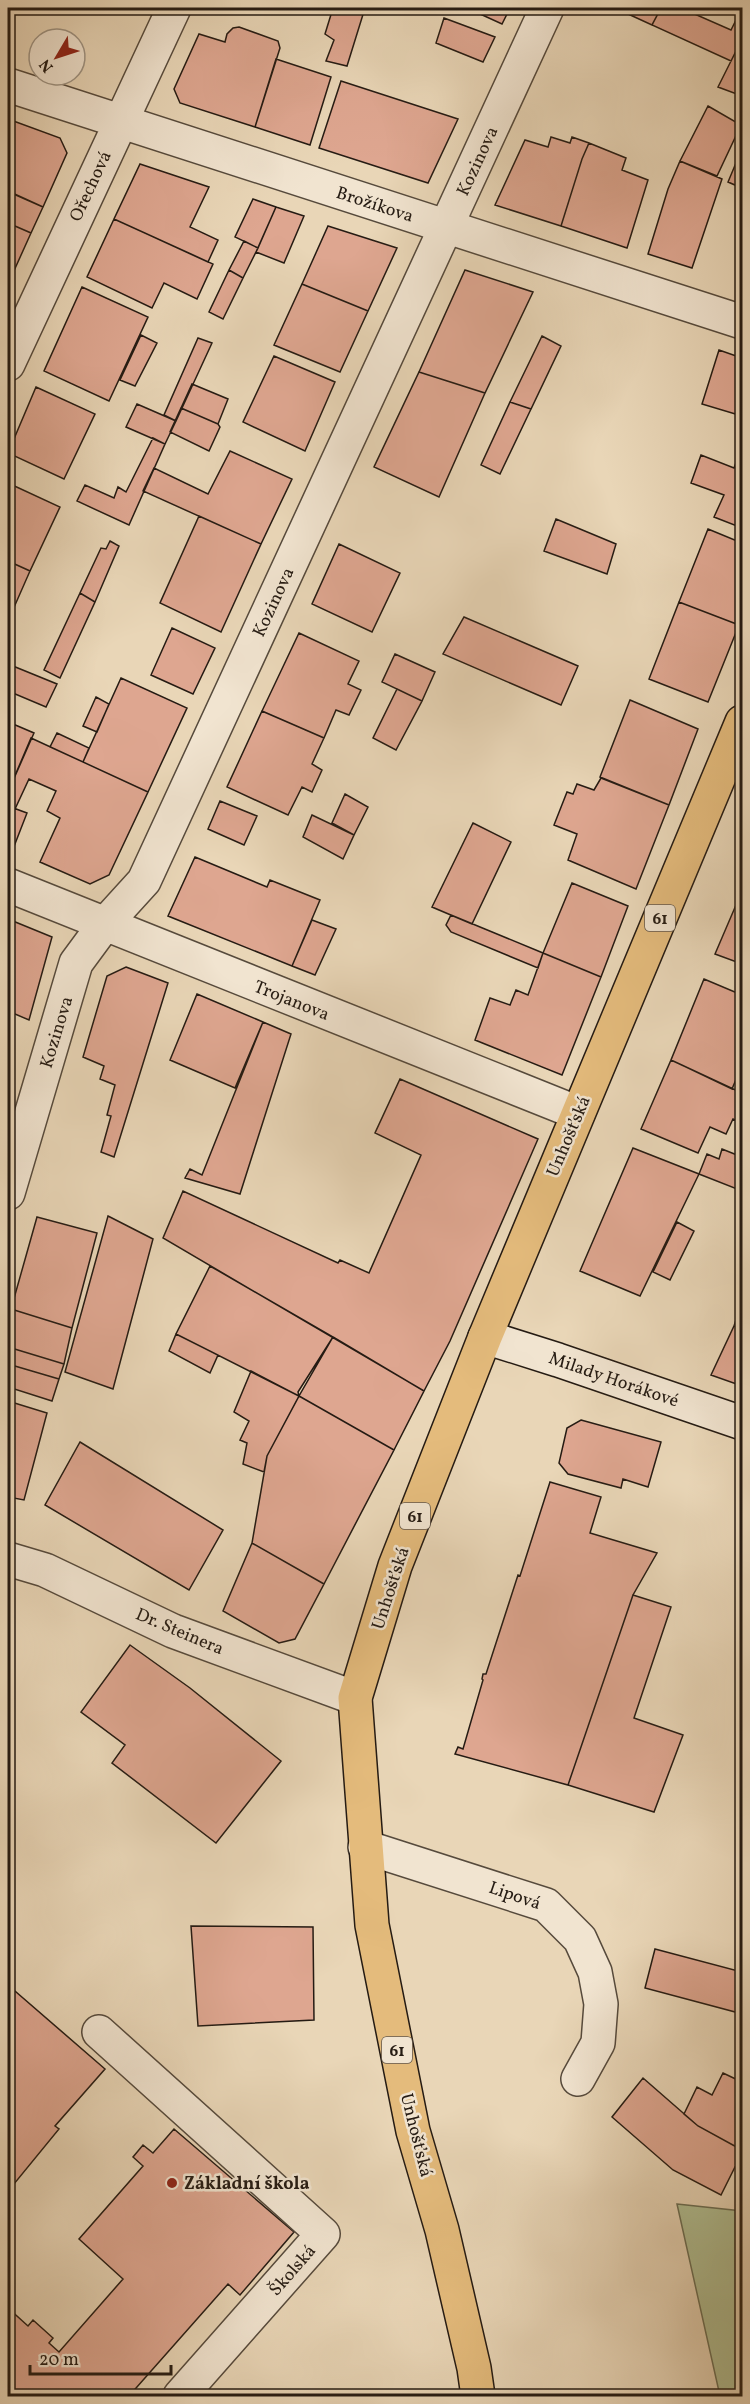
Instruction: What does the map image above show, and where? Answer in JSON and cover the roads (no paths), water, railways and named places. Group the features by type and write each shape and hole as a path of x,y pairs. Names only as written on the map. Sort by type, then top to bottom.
{"main road":[{"name":"Unhošťská","path":"478,2397 474,2368 442,2230 411,2119 372,1925 354,1698 395,1566 485,1338 742,722"}],"street":[{"name":"Ořechová","path":"8,364 174,8"},
{"name":"Kozinova","path":"8,1193 76,963 104,925 144,881 547,8"},
{"name":"Brožíkova","path":"8,85 742,322"},
{"name":"Trojanova","path":"8,885 578,1113"},
{"name":"Milady Horákové","path":"485,1338 558,1360 742,1423"},
{"name":"Dr. Steinera","path":"8,1559 45,1570 173,1631 354,1698"},
{"name":"Lipová","path":"366,1847 546,1905 580,1939 595,1972 601,2004 598,2043 578,2079"},
{"name":"Školská","path":"99,2032 323,2234 180,2397"}],"place":[{"name":"Základní škola","path":"172,2183"}]}
